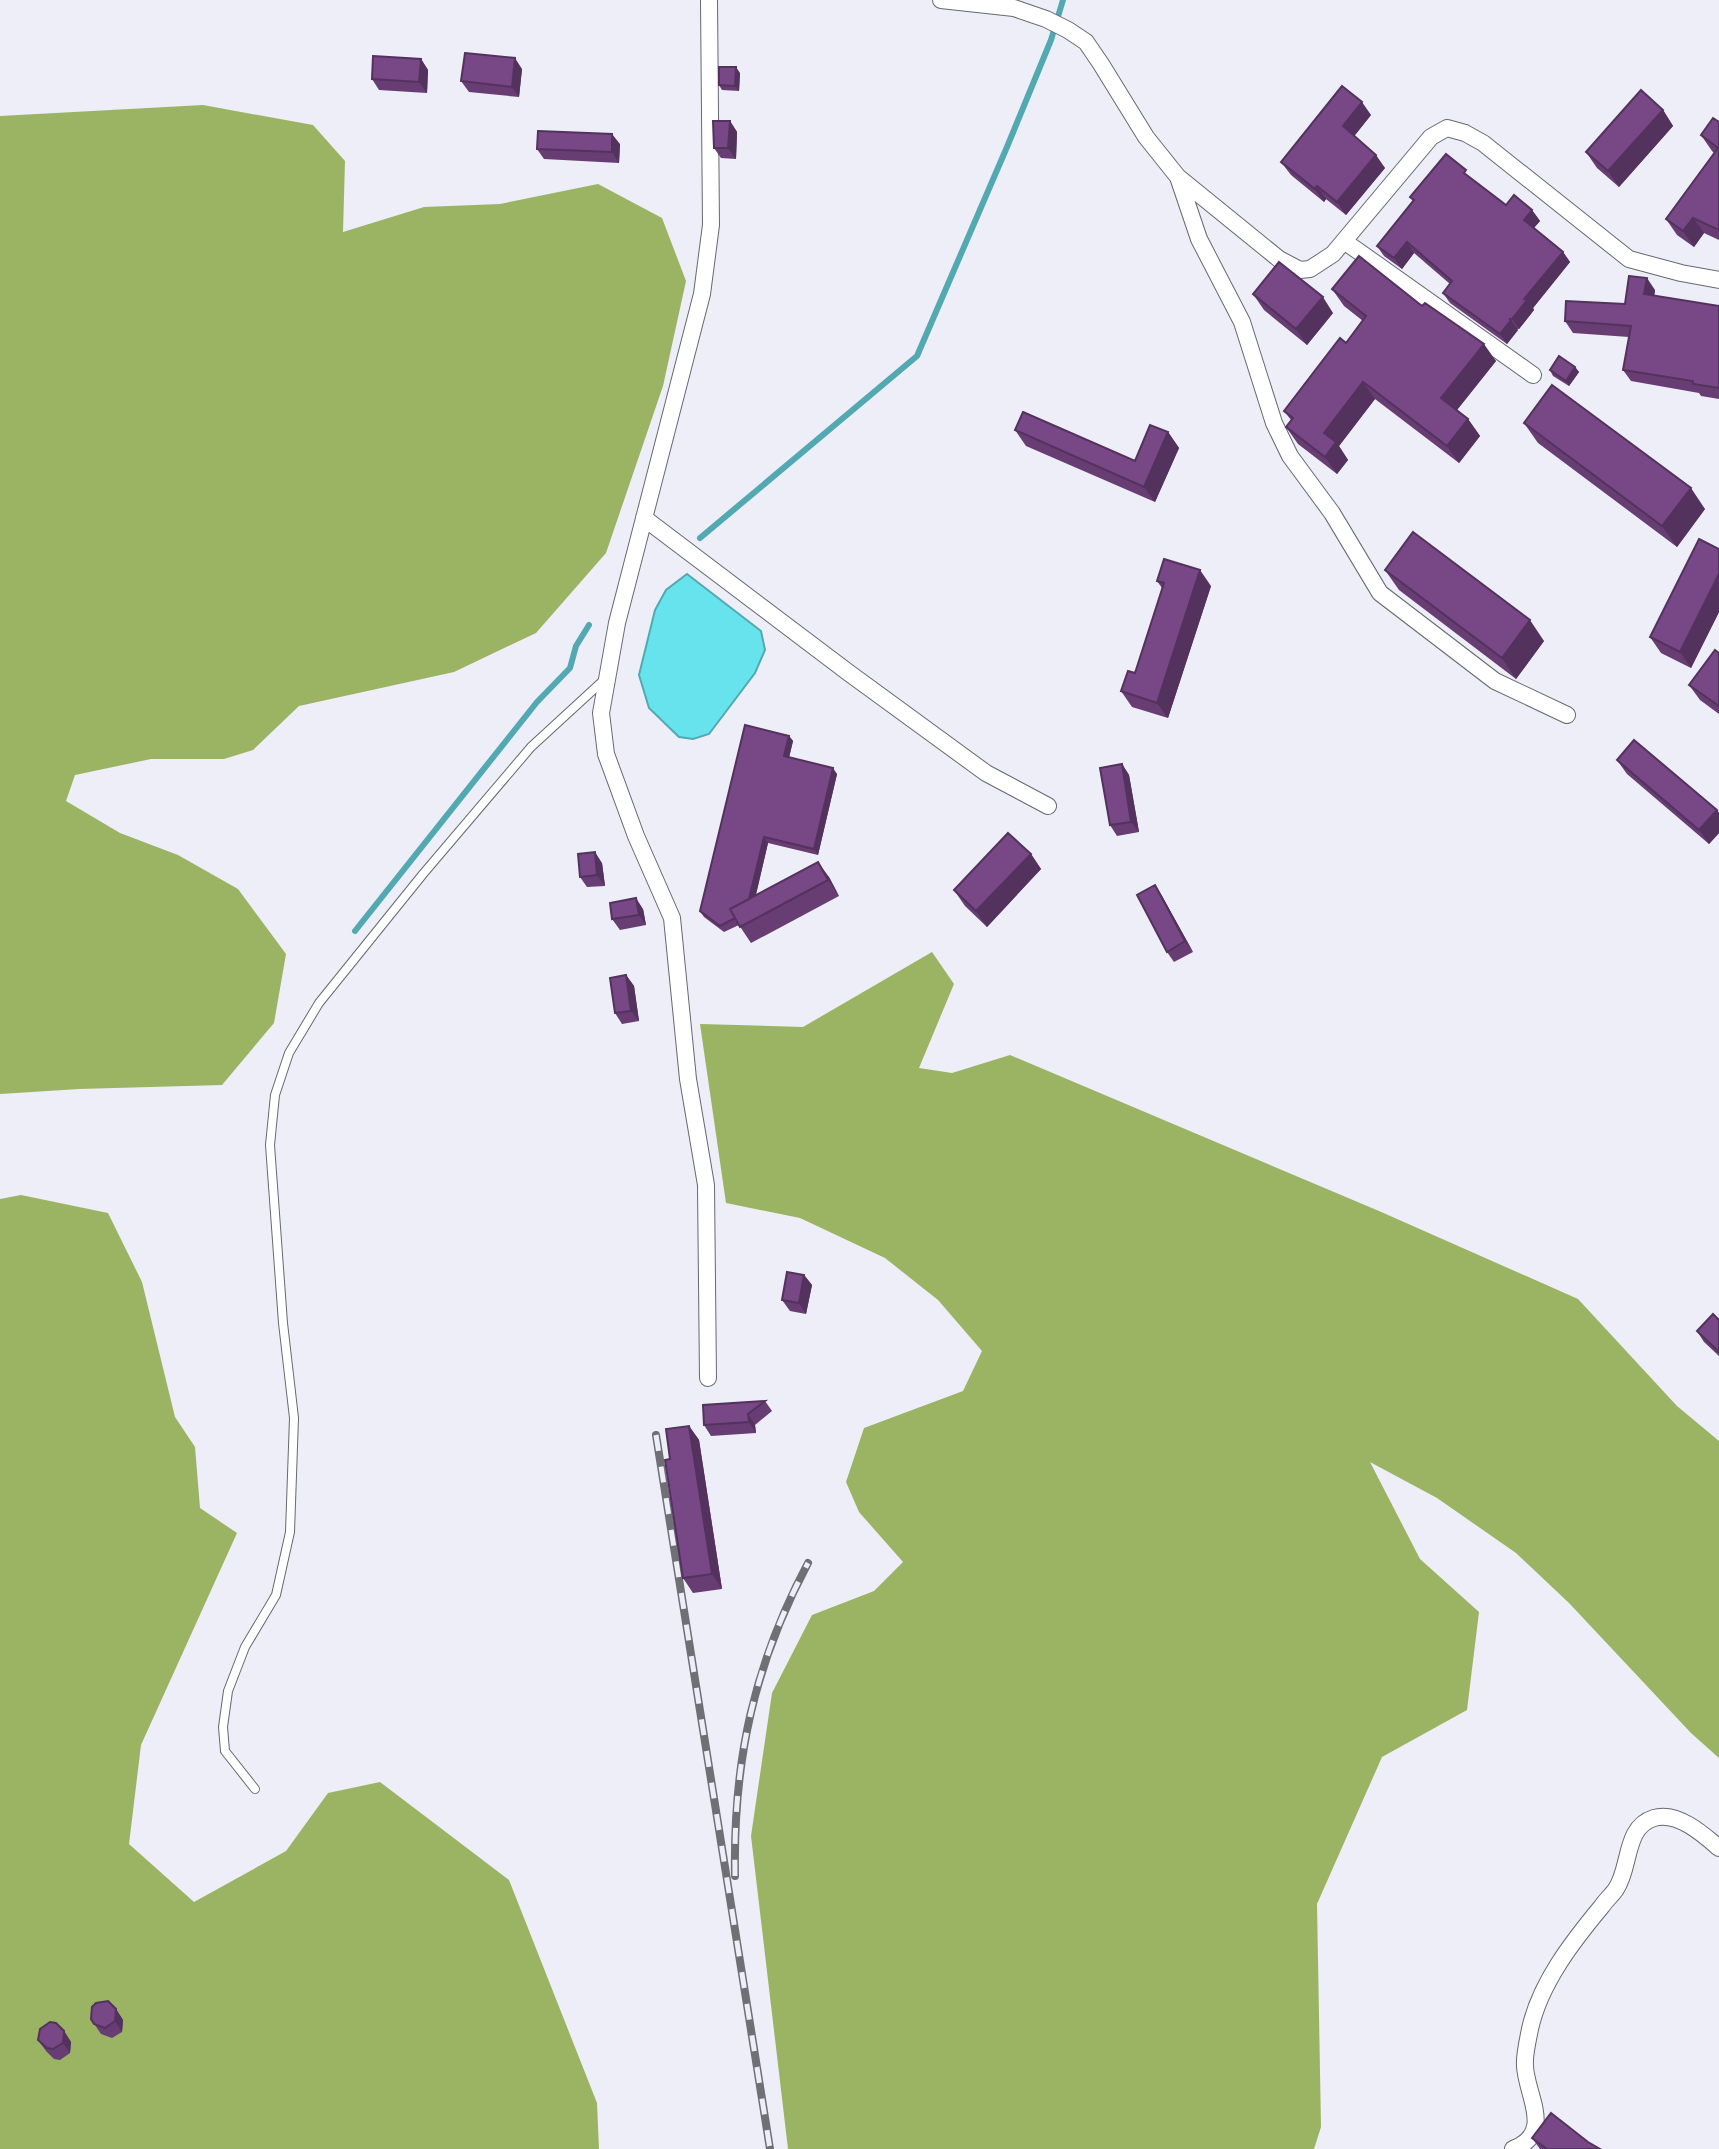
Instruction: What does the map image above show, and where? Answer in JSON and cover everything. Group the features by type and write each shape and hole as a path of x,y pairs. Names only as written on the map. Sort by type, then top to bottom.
{"street":[{"path":"708,1378 706,1185 688,1079 671,918 636,836 606,754 601,713 617,623 702,294 711,225 709,0"},
{"path":"942,0 1014,8 1046,19 1086,42 1146,137 1178,177 1279,259 1300,270 1310,269 1333,254 1431,137 1447,128 1483,142 1629,259 1719,280"},
{"path":"1178,177 1199,239 1242,322 1274,423 1290,456 1332,513 1380,593 1495,681 1567,715"},
{"path":"1344,241 1532,375"},
{"path":"644,518 986,773 1048,806"},
{"path":"1513,2149 1530,2139 1536,2122 1525,2066 1530,2027 1548,1982 1574,1942 1616,1889 1639,1825 1655,1818 1670,1817 1690,1826 1719,1848"}],"lane":[{"path":"255,1789 225,1751 223,1727 228,1691 245,1647 276,1595 290,1532 294,1418 283,1323 270,1145 275,1095 289,1054 319,1003 423,874 531,747 607,677"}],"green space":[{"path":"203,105 313,125 345,161 343,232 424,207 500,204 598,184 662,218 686,281 663,386 606,553 536,633 454,672 299,706 253,750 224,759 151,759 75,775 66,801 120,833 178,855 238,889 286,954 274,1023 222,1085 0,1094 0,116"},
{"path":"932,952 954,984 919,1068 952,1073 1010,1055 1379,1211 1578,1299 1677,1406 1719,1441 1719,1758 1691,1733 1569,1603 1516,1553 1437,1498 1370,1462 1420,1559 1479,1612 1467,1710 1382,1757 1317,1904 1321,2127 1314,2149 788,2149 751,1836 772,1693 812,1615 874,1591 903,1562 859,1512 846,1482 864,1428 963,1391 982,1351 938,1300 885,1258 800,1218 726,1203 700,1024 803,1027"},
{"path":"21,1195 108,1213 142,1282 175,1417 195,1447 200,1508 237,1533 141,1745 129,1844 194,1902 286,1851 328,1793 380,1782 509,1880 597,2103 599,2149 0,2149 0,1199"}],"water":[{"path":"687,574 761,631 765,650 755,673 709,734 693,739 679,737 649,708 639,675 655,610 666,590"}],"building":[{"path":"465,53 515,58 512,87 461,81"},
{"path":"373,56 421,59 419,82 372,79"},
{"path":"719,67 736,67 735,86 719,85"},
{"path":"1342,86 1362,102 1343,126 1376,155 1337,202 1317,186 1315,189 1281,162"},
{"path":"1641,90 1663,110 1608,171 1586,152"},
{"path":"1713,118 1719,122 1719,230 1693,218 1683,231 1666,219 1718,148 1701,135"},
{"path":"713,121 730,121 728,148 714,148"},
{"path":"538,131 612,134 612,152 537,149"},
{"path":"1446,154 1466,170 1464,173 1506,205 1514,195 1532,210 1524,220 1563,252 1524,299 1527,300 1512,319 1509,319 1511,320 1500,334 1443,293 1452,281 1407,242 1394,258 1377,246 1414,200 1410,197"},
{"path":"1359,256 1422,306 1425,303 1484,344 1441,398 1468,419 1447,446 1363,382 1324,433 1336,442 1325,457 1286,427 1293,418 1284,411 1340,338 1346,343 1366,316 1332,289"},
{"path":"1279,262 1323,297 1296,329 1253,294"},
{"path":"1629,276 1647,278 1644,294 1719,306 1719,388 1623,370 1631,326 1565,321 1566,301 1625,304"},
{"path":"1559,356 1575,367 1566,381 1550,370"},
{"path":"1552,385 1691,488 1662,526 1524,423"},
{"path":"1023,412 1135,461 1150,425 1168,432 1144,487 1015,430"},
{"path":"1413,532 1530,620 1502,658 1385,570"},
{"path":"1699,539 1719,549 1719,574 1680,652 1650,637"},
{"path":"1164,559 1200,570 1157,703 1121,691 1128,671 1135,673 1164,583 1157,581"},
{"path":"1715,650 1719,653 1719,706 1689,685"},
{"path":"745,725 789,736 784,756 833,768 814,849 764,837 749,899 730,909 735,918 720,926 700,911"},
{"path":"1634,740 1717,810 1699,830 1617,760"},
{"path":"1122,764 1131,822 1110,825 1100,768"},
{"path":"1008,833 1031,854 976,911 954,890"},
{"path":"595,852 597,875 580,877 578,854"},
{"path":"818,862 828,880 740,927 730,909"},
{"path":"1155,885 1185,941 1167,952 1137,895"},
{"path":"636,898 639,915 612,919 610,903"},
{"path":"626,975 631,1011 615,1013 610,978"},
{"path":"787,1272 804,1275 799,1303 782,1300"},
{"path":"1713,1314 1719,1320 1719,1352 1697,1331"},
{"path":"765,1401 748,1414 749,1422 704,1425 703,1405"},
{"path":"689,1426 712,1574 683,1578 665,1460 670,1459 666,1429"},
{"path":"108,2001 116,2009 115,2021 105,2028 94,2024 91,2019 92,2007 96,2003"},
{"path":"50,2022 56,2023 64,2031 63,2043 53,2049 47,2048 38,2040 40,2029"},
{"path":"1551,2113 1600,2149 1547,2149 1532,2138"}],"waterway":[{"path":"700,538 917,356 1051,40 1063,0"},
{"path":"355,931 537,702 570,668 576,646 589,625"}],"railway":[{"path":"656,1435 770,2149"},
{"path":"735,1876 738,1792 750,1714 774,1639 808,1563"}]}
